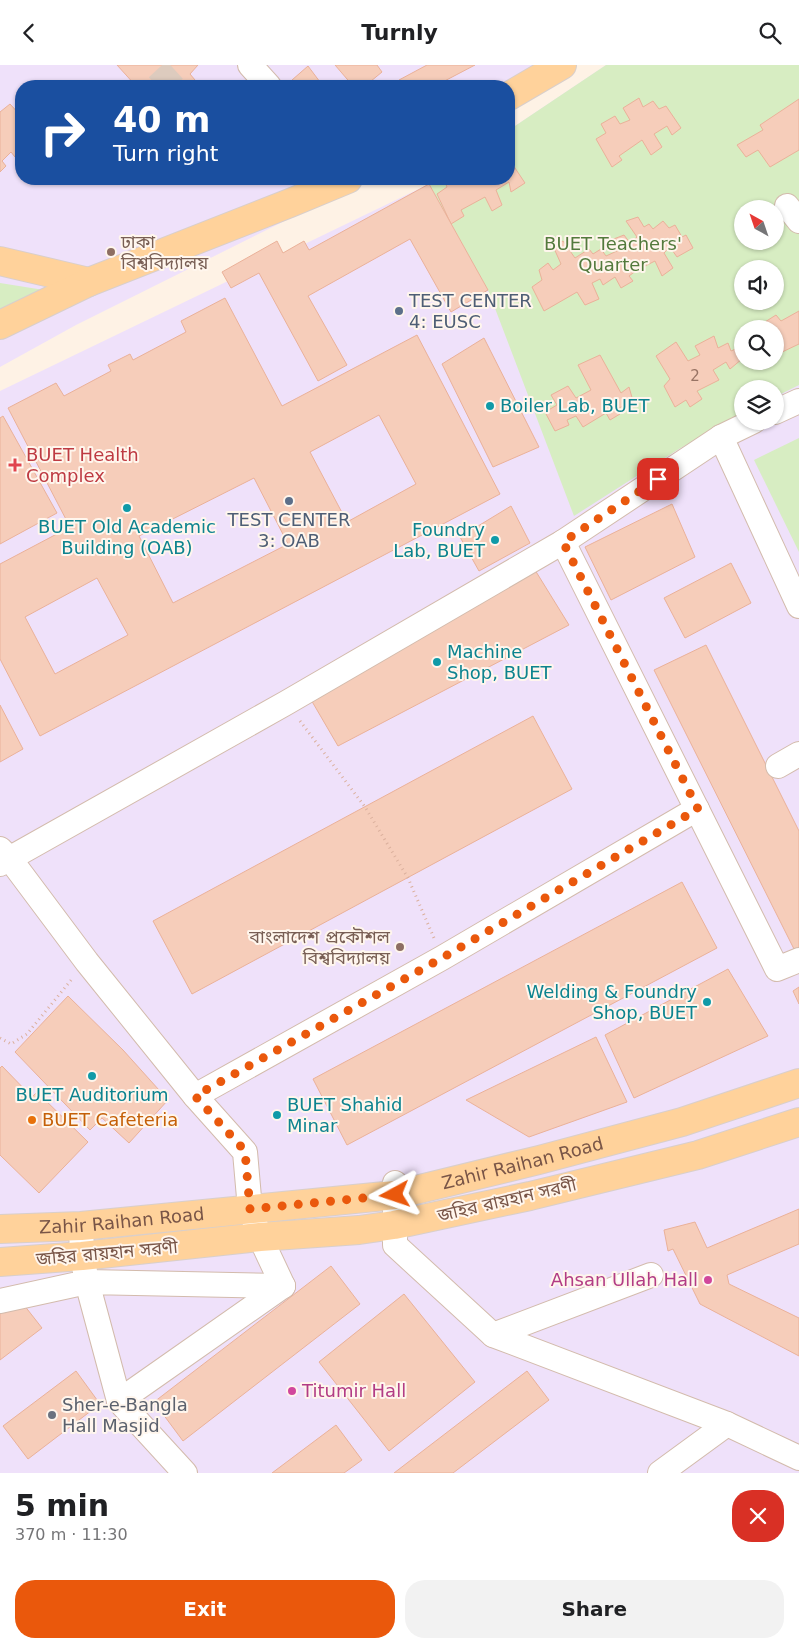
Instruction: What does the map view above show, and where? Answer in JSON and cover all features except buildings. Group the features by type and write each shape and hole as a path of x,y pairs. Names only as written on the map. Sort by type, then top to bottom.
{"main road":[{"path":"515,92 562,65"},
{"path":"0,325 89,282 334,185"},
{"path":"0,261 89,282"},
{"name":"Zahir Raihan Road","path":"0,1229 81,1226 250,1209 395,1189 539,1160 682,1121 799,1083"},
{"name":"জহির রায়হান সরণী","path":"0,1262 84,1269 260,1237 359,1230 394,1225 530,1197 698,1155 799,1122"}],"street":[{"path":"250,65 264,80"},
{"path":"784,408 799,401"},
{"path":"283,1286 260,1237 250,1209 245,1151 195,1096 3,857 286,703 563,542 721,437 735,430"},
{"path":"721,437 799,606"},
{"path":"563,542 777,969 799,960"},
{"path":"778,766 799,754"},
{"path":"195,1096 442,958 698,809"},
{"path":"395,1189 395,1245 493,1335 727,1424 799,1459"},
{"path":"81,1226 84,1269 119,1401 185,1473"},
{"path":"0,1301 84,1269 283,1286"},
{"path":"493,1335 651,1275"},
{"path":"119,1401 283,1286"},
{"path":"660,1473 727,1424"}],"path":[{"path":"286,703 365,807 408,878 442,958"},
{"path":"0,1038 12,1044 27,1034 87,962"}],"shaded area":[{"name":"ঢাকা বিশ্ববিদ্যালয়","path":"0,65 576,65 515,84 515,80 15,80 15,185 357,185 76,325 0,367"},
{"name":"বাংলাদেশ প্রকৌশল বিশ্ববিদ্যালয়","path":"606,65 799,65 799,1473 0,1473 0,391 427,185 515,185 515,126"}],"green space":[{"name":"BUET Teachers' Quarter","path":"606,65 799,65 799,385 784,392 784,380 734,380 734,418 679,449 574,516 488,290 430,185 515,185 515,126"},
{"path":"0,283 44,290 0,311"},
{"path":"799,438 799,552 754,460"}],"tunnel":[{"path":"164,80 180,65"}],"place":[{"name":"ঢাকা বিশ্ববিদ্যালয়","path":"111,252"},
{"name":"TEST CENTER 4: EUSC","path":"399,311"},
{"name":"Boiler Lab, BUET","path":"490,406"},
{"name":"BUET Health Complex","path":"15,465"},
{"name":"TEST CENTER 3: OAB","path":"289,501"},
{"name":"BUET Old Academic Building (OAB)","path":"127,508"},
{"name":"Foundry Lab, BUET","path":"495,540"},
{"name":"Machine Shop, BUET","path":"437,662"},
{"name":"বাংলাদেশ প্রকৌশল বিশ্ববিদ্যালয়","path":"400,947"},
{"name":"Welding & Foundry Shop, BUET","path":"707,1002"},
{"name":"BUET Auditorium","path":"92,1076"},
{"name":"BUET Shahid Minar","path":"277,1115"},
{"name":"BUET Cafeteria","path":"32,1120"},
{"name":"Ahsan Ullah Hall","path":"708,1280"},
{"name":"Titumir Hall","path":"292,1391"},
{"name":"Sher-e-Bangla Hall Masjid","path":"52,1415"}],"route":[{"path":"395,1195 250,1209 245,1151 195,1096 442,958 698,809 563,542 658,479"}]}
